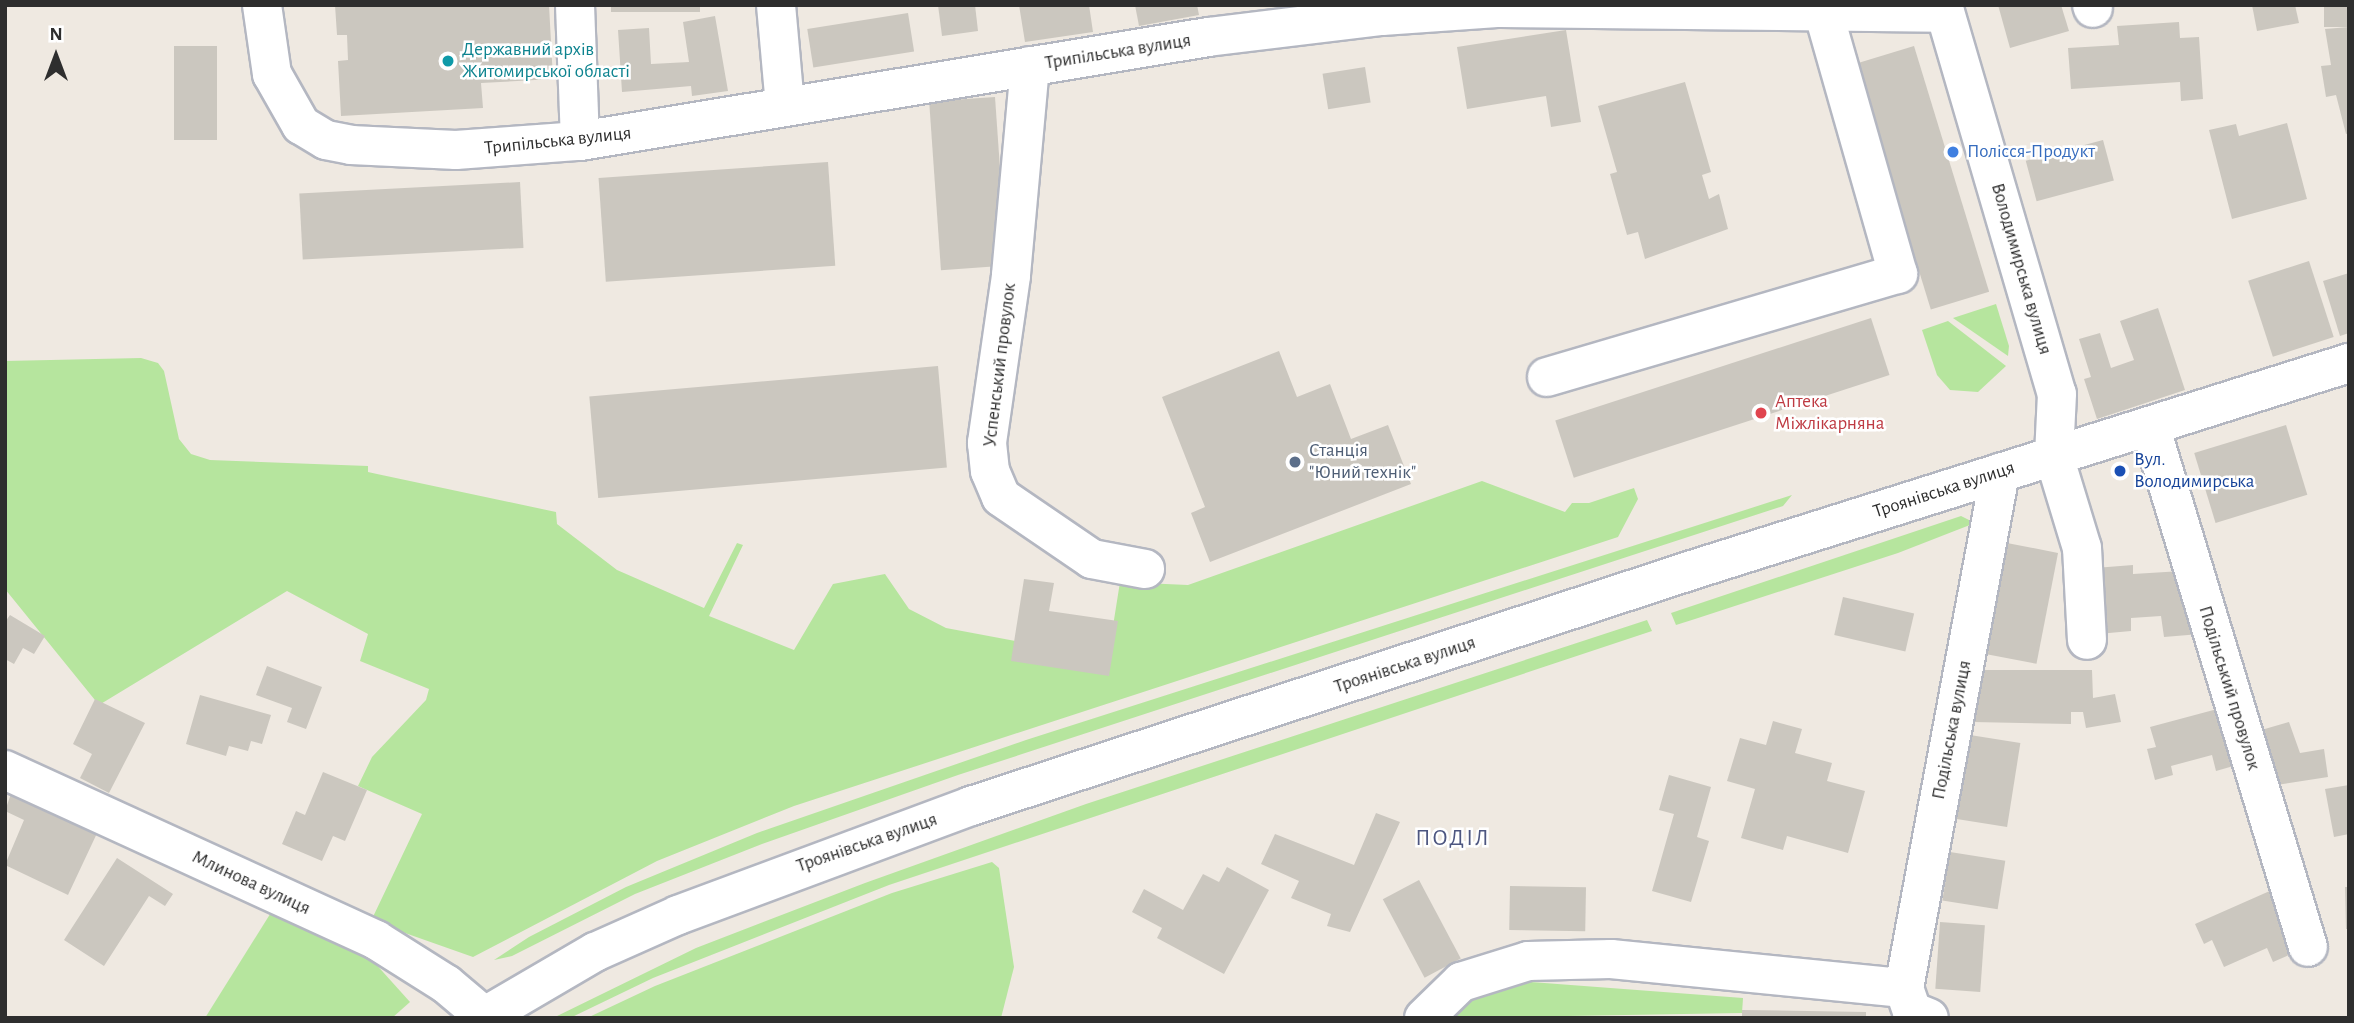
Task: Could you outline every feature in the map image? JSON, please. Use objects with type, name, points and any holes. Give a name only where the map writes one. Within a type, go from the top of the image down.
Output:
[{"type":"street","name":"Трипільська вулиця","points":[[262,5],[272,74],[300,125],[326,140],[380,149],[456,150],[580,141],[1222,36],[1382,16],[1497,8],[1824,14],[1944,9]]},
{"type":"street","points":[[575,5],[580,141]]},
{"type":"street","points":[[776,5],[785,106]]},
{"type":"street","name":"Володимирська вулиця","points":[[1944,9],[2057,394],[2054,456],[2082,548],[2087,640]]},
{"type":"street","points":[[1547,377],[1898,274],[1824,14]]},
{"type":"street","name":"Успенський провулок","points":[[1030,66],[1012,276],[987,443],[990,471],[1001,497],[1092,559],[1145,569]]},
{"type":"street","name":"Троянівська вулиця","points":[[483,1017],[594,952],[763,879],[1033,785],[2000,473],[2151,429],[2349,363]]},
{"type":"street","name":"Подільський провулок","points":[[2151,429],[2308,947]]},
{"type":"street","name":"Подільська вулиця","points":[[1898,1003],[2000,473]]},
{"type":"street","name":"Млинова вулиця","points":[[5,770],[376,940],[446,984],[483,1017]]},
{"type":"street","points":[[1424,1018],[1461,982],[1528,961],[1611,959],[1898,1003],[1929,1018]]},
{"type":"green space","points":[[1996,304],[2009,346],[2008,356],[1953,318]]},
{"type":"green space","points":[[1948,321],[2006,366],[1978,392],[1950,390],[1937,375],[1922,330]]},
{"type":"green space","points":[[141,358],[158,363],[164,371],[179,439],[191,454],[210,460],[368,466],[368,472],[556,512],[557,524],[617,570],[704,608],[737,543],[743,545],[709,616],[794,650],[833,584],[885,574],[909,609],[946,628],[1094,656],[1110,645],[1120,582],[1188,585],[1482,481],[1565,512],[1572,503],[1589,503],[1634,488],[1638,499],[1618,537],[794,806],[657,861],[473,957],[371,921],[422,814],[358,786],[372,757],[426,700],[429,689],[360,661],[368,634],[287,591],[99,705],[5,589],[5,361]]},
{"type":"green space","points":[[1792,495],[1783,506],[958,775],[762,844],[635,894],[512,956],[494,960],[529,937],[626,887],[757,833],[1026,740]]},
{"type":"green space","points":[[1961,516],[1975,523],[1898,553],[1676,625],[1671,613]]},
{"type":"green space","points":[[1647,620],[1652,631],[889,885],[653,978],[570,1018],[553,1018],[696,948],[865,883],[1086,804]]},
{"type":"green space","points":[[992,862],[999,868],[1014,967],[1001,1018],[587,1018],[655,986],[892,893]]},
{"type":"green space","points":[[272,911],[374,962],[410,1002],[392,1018],[205,1018]]},
{"type":"green space","points":[[1531,982],[1743,998],[1742,1013],[1451,1018],[1470,1001]]},
{"type":"building","name":"Державний архів Житомирської області","points":[[335,5],[549,5],[553,79],[481,83],[483,108],[341,116],[338,61],[348,60],[347,35],[337,35]]},
{"type":"building","points":[[611,5],[700,5],[700,12],[611,12]]},
{"type":"building","points":[[938,5],[975,5],[978,31],[942,36]]},
{"type":"building","points":[[1019,5],[1089,5],[1093,32],[1025,42]]},
{"type":"building","points":[[1135,5],[1197,5],[1199,15],[1139,26]]},
{"type":"building","points":[[1998,5],[2061,5],[2069,31],[2010,48]]},
{"type":"building","points":[[2252,5],[2295,5],[2299,23],[2257,31]]},
{"type":"building","points":[[2324,5],[2349,5],[2349,27],[2324,27]]},
{"type":"building","points":[[908,13],[914,52],[813,67],[807,29]]},
{"type":"building","points":[[715,16],[728,91],[692,96],[691,86],[622,92],[618,30],[649,28],[651,64],[689,62],[683,22]]},
{"type":"building","points":[[2179,22],[2180,38],[2199,37],[2203,99],[2181,101],[2180,82],[2071,89],[2068,48],[2119,45],[2117,26]]},
{"type":"building","points":[[2349,27],[2349,133],[2346,134],[2336,95],[2326,97],[2321,66],[2331,65],[2325,29]]},
{"type":"building","points":[[1566,30],[1581,122],[1551,127],[1546,96],[1467,109],[1457,47]]},
{"type":"building","points":[[174,46],[217,46],[217,140],[174,140]]},
{"type":"building","points":[[1914,46],[1989,292],[1931,310],[1856,64]]},
{"type":"building","points":[[1365,67],[1371,103],[1328,109],[1323,74]]},
{"type":"building","points":[[1685,82],[1711,172],[1702,175],[1709,199],[1719,194],[1728,229],[1645,259],[1638,232],[1627,235],[1610,174],[1617,172],[1598,106]]},
{"type":"building","points":[[995,97],[1007,266],[941,270],[929,102]]},
{"type":"building","points":[[2287,123],[2307,199],[2232,219],[2209,130],[2236,124],[2239,136]]},
{"type":"building","points":[[2103,140],[2114,181],[2037,201],[2026,161]]},
{"type":"building","points":[[828,162],[835,266],[606,282],[599,178]]},
{"type":"building","points":[[520,182],[523,248],[303,259],[299,194]]},
{"type":"building","points":[[2309,261],[2334,337],[2273,357],[2248,281]]},
{"type":"building","points":[[2349,273],[2349,333],[2340,336],[2323,281]]},
{"type":"building","points":[[2158,308],[2185,390],[2097,419],[2084,379],[2091,377],[2079,339],[2100,333],[2111,368],[2134,360],[2120,321]]},
{"type":"building","points":[[1871,318],[1890,375],[1574,478],[1555,421]]},
{"type":"building","name":"Станція \"Юний технік\"","points":[[1279,351],[1297,397],[1330,384],[1351,439],[1388,425],[1411,484],[1210,562],[1191,513],[1205,507],[1162,397]]},
{"type":"building","points":[[938,366],[947,468],[598,498],[589,397]]},
{"type":"building","points":[[2286,425],[2307,495],[2216,523],[2194,453]]},
{"type":"building","points":[[2007,543],[2058,553],[2036,664],[1985,654]]},
{"type":"building","points":[[2133,565],[2133,574],[2182,571],[2200,634],[2164,637],[2161,616],[2131,618],[2131,631],[2098,634],[2095,568]]},
{"type":"building","points":[[1024,579],[1054,583],[1049,611],[1118,621],[1109,676],[1011,661]]},
{"type":"building","points":[[1843,597],[1914,613],[1905,651],[1834,635]]},
{"type":"building","points":[[10,615],[45,636],[34,654],[23,648],[14,664],[5,659],[5,622]]},
{"type":"building","points":[[267,666],[322,687],[306,729],[287,722],[292,708],[256,695]]},
{"type":"building","points":[[1983,670],[2092,670],[2093,698],[2115,694],[2121,722],[2086,728],[2083,712],[2071,712],[2071,724],[1973,722]]},
{"type":"building","points":[[200,695],[271,715],[262,744],[251,741],[248,751],[229,746],[226,756],[186,744]]},
{"type":"building","points":[[95,699],[145,723],[109,793],[80,778],[92,754],[73,744]]},
{"type":"building","points":[[2221,708],[2237,765],[2216,771],[2212,755],[2171,766],[2173,775],[2155,780],[2147,749],[2156,747],[2150,727]]},
{"type":"building","points":[[1773,721],[1802,729],[1795,753],[1832,763],[1827,781],[1865,791],[1848,853],[1787,836],[1783,850],[1741,838],[1755,789],[1727,781],[1740,738],[1766,745]]},
{"type":"building","points":[[2289,722],[2300,753],[2324,749],[2328,777],[2270,786],[2251,733]]},
{"type":"building","points":[[1970,735],[2020,743],[2007,827],[1957,819]]},
{"type":"building","points":[[323,772],[367,790],[345,841],[333,836],[322,861],[282,844],[296,811],[305,815]]},
{"type":"building","points":[[1669,775],[1711,787],[1697,837],[1709,841],[1691,902],[1652,891],[1674,814],[1659,810]]},
{"type":"building","points":[[2349,785],[2349,834],[2334,837],[2325,789]]},
{"type":"building","points":[[13,788],[99,829],[68,895],[5,865],[24,820],[5,811]]},
{"type":"building","points":[[1376,813],[1400,822],[1350,932],[1327,926],[1331,914],[1291,898],[1299,881],[1261,864],[1275,834],[1354,865]]},
{"type":"building","points":[[1950,852],[2005,861],[1998,909],[1942,900]]},
{"type":"building","points":[[117,858],[173,894],[165,906],[149,896],[104,966],[64,940]]},
{"type":"building","points":[[1227,867],[1269,890],[1224,974],[1157,938],[1162,928],[1132,912],[1144,889],[1183,910],[1203,874],[1219,882]]},
{"type":"building","points":[[1419,880],[1461,959],[1425,978],[1383,899]]},
{"type":"building","points":[[1510,886],[1586,887],[1585,931],[1509,930]]},
{"type":"building","points":[[2345,887],[2349,887],[2349,929],[2346,929]]},
{"type":"building","points":[[2272,890],[2298,951],[2273,962],[2267,948],[2224,967],[2212,940],[2204,944],[2195,924]]},
{"type":"building","points":[[1940,922],[1985,925],[1980,992],[1935,989]]},
{"type":"building","points":[[1742,1010],[1866,1012],[1866,1018],[1742,1018]]},
{"type":"place","name":"Державний архів Житомирської області","points":[[448,61]]},
{"type":"place","name":"Полісся-Продукт","points":[[1953,152]]},
{"type":"place","name":"Аптека Міжлікарняна","points":[[1761,413]]},
{"type":"place","name":"Станція \"Юний технік\"","points":[[1295,462]]},
{"type":"place","name":"Вул. Володимирська","points":[[2120,471]]},
{"type":"district","name":"ПОДІЛ","points":[[1453,839]]}]
